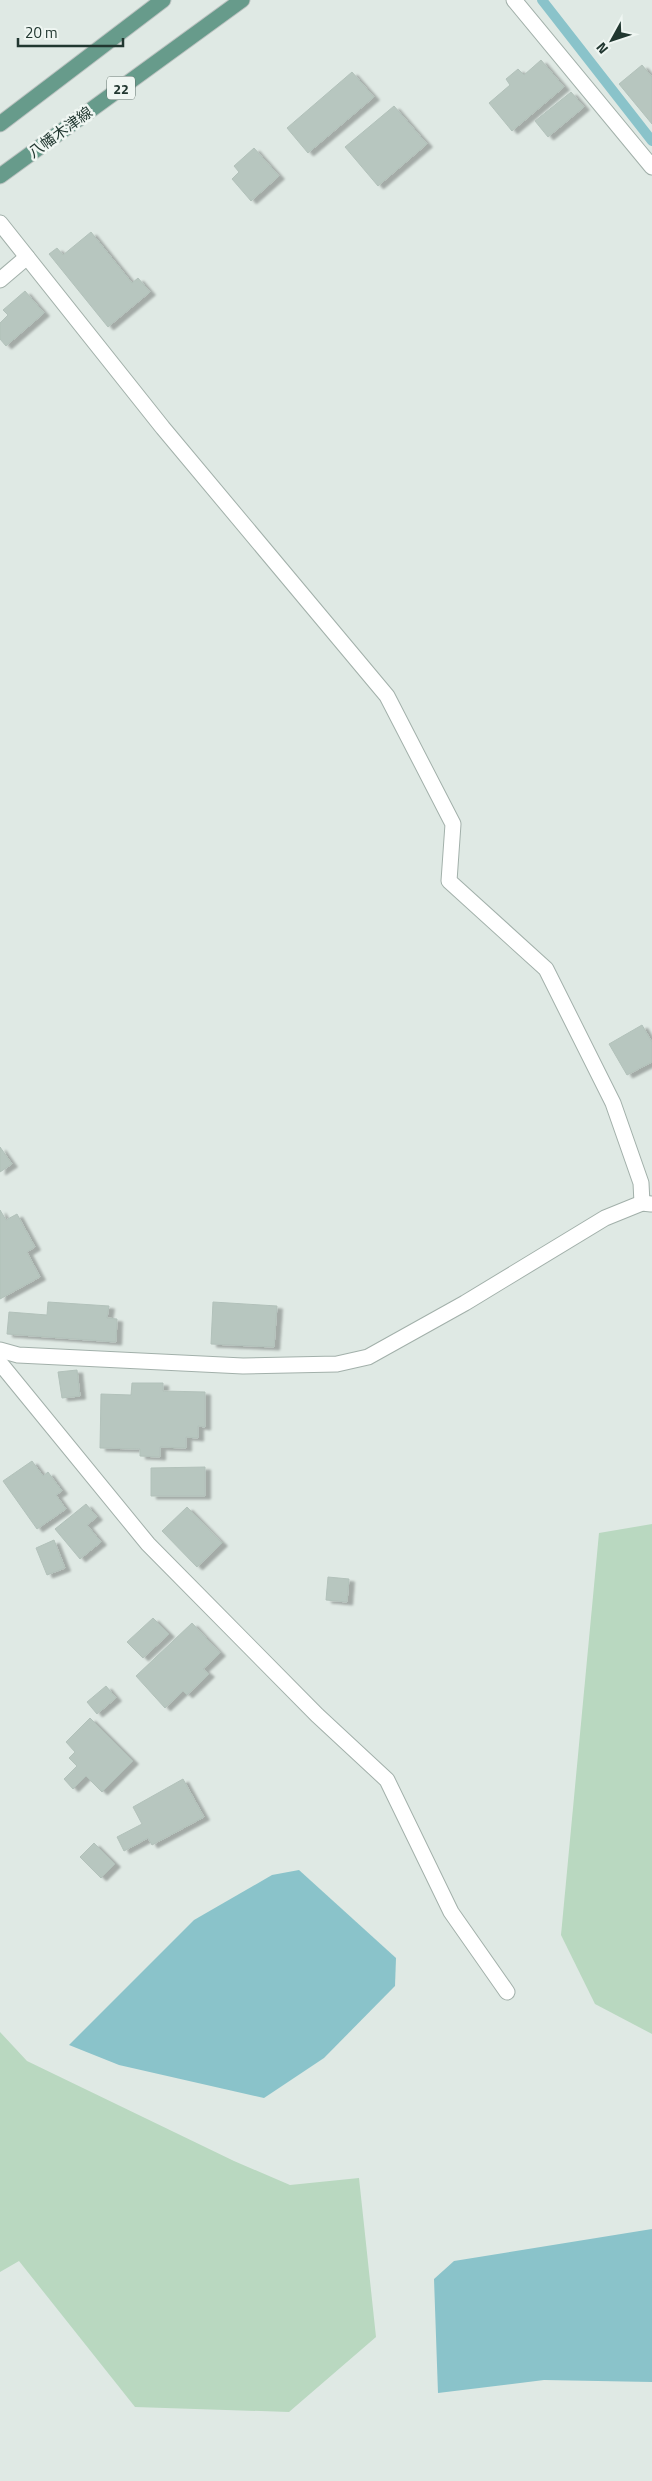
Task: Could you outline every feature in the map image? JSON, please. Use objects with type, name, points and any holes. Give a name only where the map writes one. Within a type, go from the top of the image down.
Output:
[{"type":"main road","points":[[0,124],[163,0]]},
{"type":"main road","name":"八幡木津線","points":[[0,176],[242,0]]},
{"type":"street","points":[[514,0],[652,167]]},
{"type":"street","points":[[0,223],[163,428],[387,696],[453,824],[449,881],[546,969],[613,1103],[647,1204],[605,1218],[466,1303],[368,1357],[337,1364],[242,1366],[18,1355],[0,1350]]},
{"type":"street","points":[[0,280],[27,257]]},
{"type":"street","points":[[0,1363],[148,1544],[317,1715],[387,1780],[451,1912],[507,1992]]},
{"type":"green space","points":[[652,1524],[652,2034],[595,2004],[561,1935],[599,1533]]},
{"type":"green space","points":[[0,2032],[27,2061],[234,2161],[290,2185],[359,2178],[376,2337],[289,2412],[135,2407],[19,2261],[0,2272]]},
{"type":"water","points":[[299,1870],[396,1958],[395,1986],[324,2058],[264,2098],[119,2065],[69,2045],[194,1920],[272,1875]]},
{"type":"water","points":[[652,2229],[652,2382],[544,2380],[438,2393],[434,2279],[454,2261]]},
{"type":"building","points":[[541,60],[564,87],[512,131],[489,103],[510,85],[506,79],[518,69],[524,75]]},
{"type":"building","points":[[642,65],[652,77],[652,124],[619,84]]},
{"type":"building","points":[[352,72],[374,97],[308,153],[287,128]]},
{"type":"building","points":[[571,92],[584,107],[548,137],[535,121]]},
{"type":"building","points":[[394,106],[427,144],[378,186],[345,147]]},
{"type":"building","points":[[254,148],[279,176],[251,201],[232,179],[239,172],[234,166]]},
{"type":"building","points":[[91,232],[132,283],[138,278],[150,292],[108,327],[49,254],[57,248],[63,255]]},
{"type":"building","points":[[25,291],[44,313],[6,346],[0,339],[0,323],[8,315],[3,310]]},
{"type":"building","points":[[642,1025],[652,1042],[652,1062],[627,1075],[609,1044]]},
{"type":"building","points":[[0,1147],[12,1164],[0,1172]]},
{"type":"building","points":[[0,1210],[6,1220],[17,1214],[35,1247],[27,1252],[40,1277],[0,1299]]},
{"type":"building","points":[[48,1302],[109,1306],[107,1318],[117,1319],[116,1342],[7,1334],[9,1312],[47,1315]]},
{"type":"building","points":[[213,1302],[277,1306],[274,1347],[211,1344]]},
{"type":"building","points":[[77,1370],[80,1396],[62,1398],[58,1372]]},
{"type":"building","points":[[132,1383],[163,1383],[163,1391],[205,1392],[205,1427],[198,1426],[198,1438],[186,1437],[186,1448],[160,1447],[160,1457],[140,1456],[140,1449],[100,1448],[101,1394],[131,1395]]},
{"type":"building","points":[[32,1461],[43,1476],[48,1472],[62,1491],[56,1495],[66,1509],[37,1529],[3,1481]]},
{"type":"building","points":[[205,1467],[205,1496],[151,1496],[151,1468]]},
{"type":"building","points":[[86,1504],[97,1517],[87,1525],[101,1542],[80,1559],[55,1529]]},
{"type":"building","points":[[187,1507],[222,1543],[197,1567],[162,1531]]},
{"type":"building","points":[[54,1540],[65,1568],[47,1575],[36,1548]]},
{"type":"building","points":[[328,1577],[349,1579],[347,1602],[326,1600]]},
{"type":"building","points":[[153,1618],[169,1634],[143,1658],[127,1642]]},
{"type":"building","points":[[192,1623],[220,1653],[203,1669],[209,1674],[187,1695],[183,1691],[165,1708],[136,1676]]},
{"type":"building","points":[[106,1686],[116,1698],[97,1714],[87,1702]]},
{"type":"building","points":[[90,1718],[133,1761],[102,1792],[86,1776],[73,1789],[64,1779],[77,1766],[69,1758],[75,1752],[66,1742]]},
{"type":"building","points":[[183,1779],[204,1817],[152,1845],[148,1838],[124,1851],[117,1837],[142,1824],[133,1807]]},
{"type":"building","points":[[94,1843],[115,1864],[101,1878],[80,1857]]},
{"type":"waterway","points":[[542,0],[652,141]]}]
